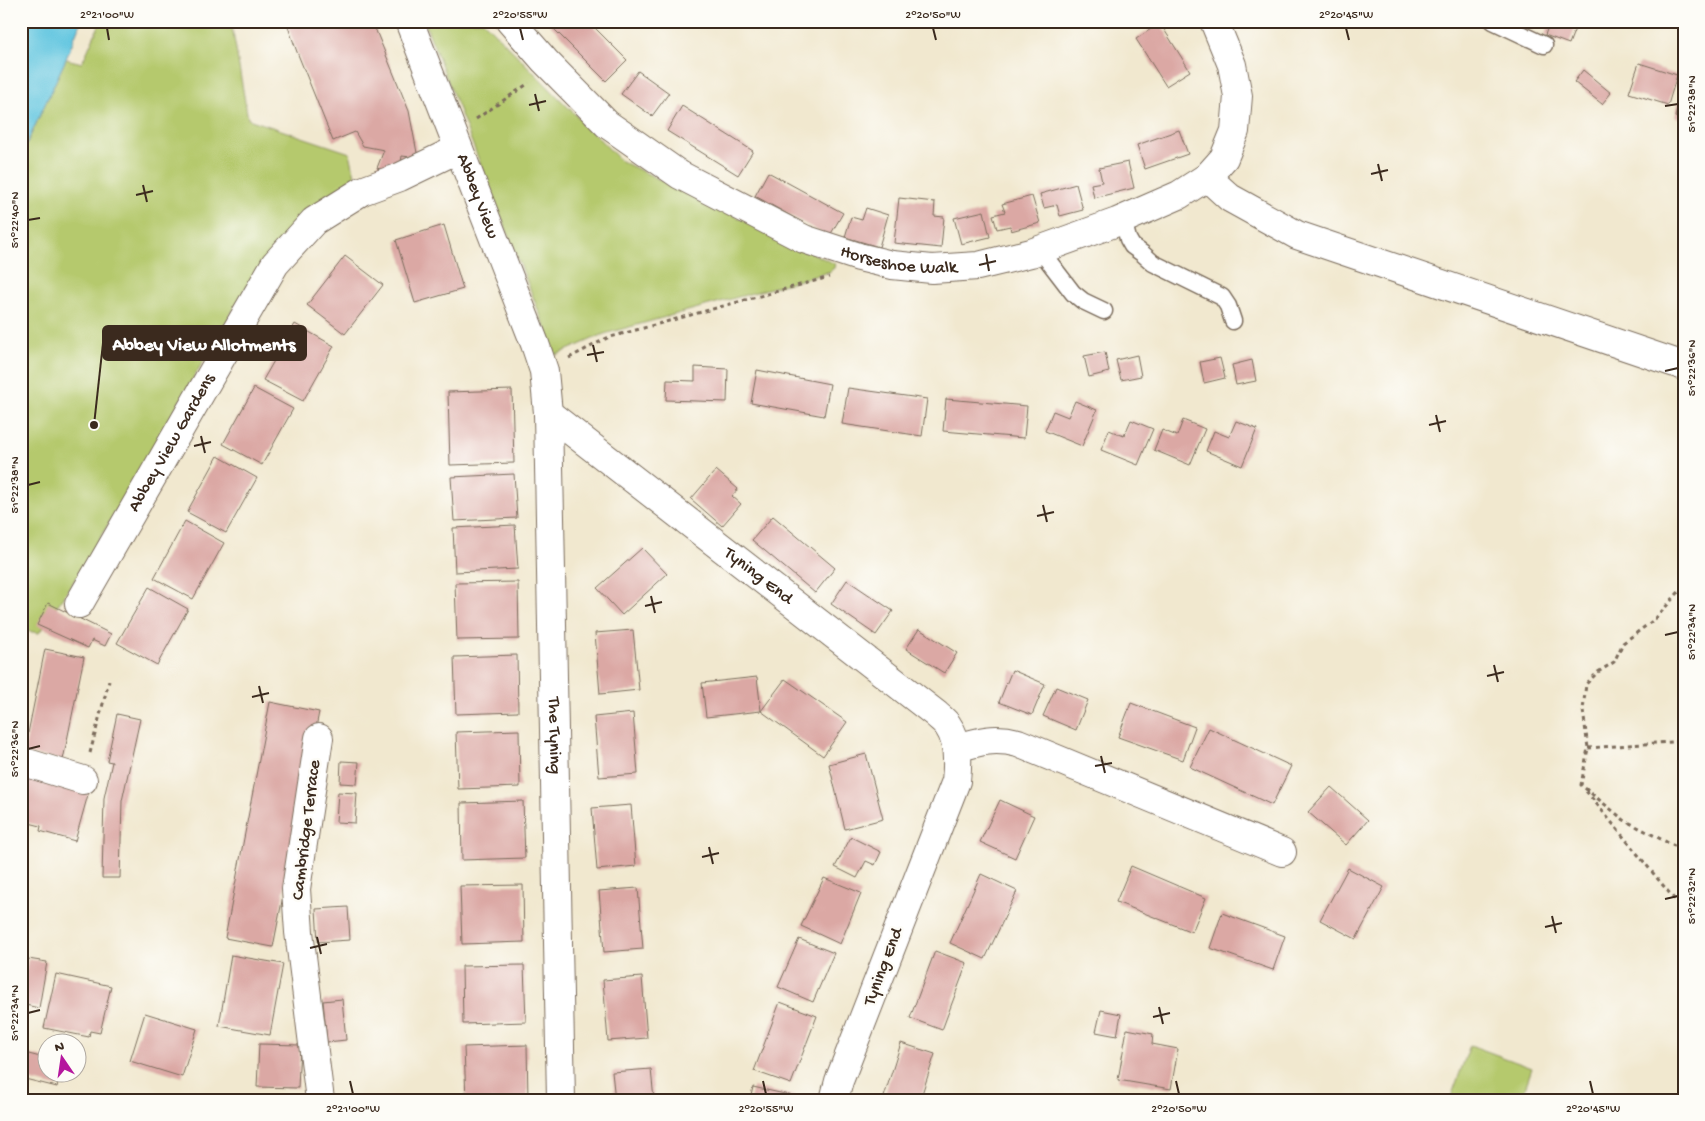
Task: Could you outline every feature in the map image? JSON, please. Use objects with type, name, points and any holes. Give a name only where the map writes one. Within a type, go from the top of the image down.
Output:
[{"type":"street","name":"Abbey View","points":[[409,21],[544,371]]},
{"type":"street","name":"Horseshoe Walk","points":[[510,21],[607,124],[680,175],[804,239],[859,258],[892,265],[932,269],[978,266],[1040,250],[1179,196],[1207,177],[1224,158],[1234,131],[1238,96],[1232,65],[1214,21]]},
{"type":"street","name":"Abbey View Gardens","points":[[79,604],[275,264],[314,221],[362,191],[400,176],[455,141]]},
{"type":"street","points":[[1207,177],[1230,198],[1297,235],[1684,366]]},
{"type":"street","name":"The Tyning","points":[[544,371],[548,413],[561,1100]]},
{"type":"street","name":"Tyning End","points":[[548,413],[949,726],[957,748],[956,781],[843,1072],[834,1100]]},
{"type":"street","name":"Cambridge Terrace","points":[[319,738],[296,889],[299,932],[320,1100]]},
{"type":"street","points":[[957,748],[982,741],[1003,739],[1018,743],[1282,852]]},
{"type":"street","points":[[21,761],[83,780]]},
{"type":"lane","points":[[1493,21],[1544,45]]},
{"type":"lane","points":[[1123,219],[1128,239],[1132,246],[1153,263],[1222,297],[1228,306],[1233,322]]},
{"type":"lane","points":[[1040,250],[1073,293],[1083,301],[1104,311]]},
{"type":"path","points":[[455,141],[469,123],[552,67]]},
{"type":"path","points":[[544,371],[607,338],[850,271],[859,258]]},
{"type":"path","points":[[1684,586],[1655,618],[1623,643],[1614,662],[1598,672],[1586,684],[1583,710],[1588,748],[1581,785],[1684,911]]},
{"type":"path","points":[[83,780],[109,681]]},
{"type":"path","points":[[1588,748],[1684,740]]},
{"type":"path","points":[[1581,785],[1624,820],[1684,851]]},
{"type":"green space","points":[[101,21],[231,21],[248,119],[350,153],[356,181],[250,281],[82,569],[39,633],[21,630],[21,156],[66,59],[82,63]]},
{"type":"green space","points":[[424,21],[483,21],[621,161],[835,264],[834,268],[829,272],[604,334],[556,355]]},
{"type":"green space","points":[[1470,1045],[1532,1068],[1521,1100],[1450,1100]]},
{"type":"water","points":[[21,21],[81,21],[66,59],[21,156]]},
{"type":"building","points":[[286,21],[372,21],[409,111],[418,158],[402,156],[399,175],[377,168],[384,150],[363,146],[355,132],[333,141]]},
{"type":"building","points":[[546,21],[588,21],[627,60],[606,81]]},
{"type":"building","points":[[1550,21],[1578,21],[1569,44],[1545,35]]},
{"type":"building","points":[[1160,23],[1190,71],[1166,86],[1136,39]]},
{"type":"building","points":[[1639,63],[1677,75],[1668,105],[1629,93]]},
{"type":"building","points":[[1583,70],[1611,93],[1602,104],[1574,82]]},
{"type":"building","points":[[638,71],[669,93],[652,116],[621,94]]},
{"type":"building","points":[[1681,93],[1684,93],[1684,120],[1675,117]]},
{"type":"building","points":[[682,106],[753,151],[738,175],[667,131]]},
{"type":"building","points":[[1179,130],[1188,154],[1145,169],[1137,145]]},
{"type":"building","points":[[1128,162],[1134,188],[1094,198],[1091,184],[1102,182],[1099,168]]},
{"type":"building","points":[[768,172],[843,213],[829,237],[755,196]]},
{"type":"building","points":[[1076,184],[1083,210],[1060,216],[1057,205],[1044,208],[1040,194]]},
{"type":"building","points":[[1032,196],[1040,223],[1011,231],[1010,226],[997,229],[993,215],[1005,212],[1002,204]]},
{"type":"building","points":[[899,198],[935,202],[934,216],[944,217],[941,248],[894,243]]},
{"type":"building","points":[[866,208],[888,215],[879,247],[845,237],[851,217],[862,220]]},
{"type":"building","points":[[984,211],[990,237],[961,244],[954,218]]},
{"type":"building","points":[[444,225],[463,289],[415,303],[396,240]]},
{"type":"building","points":[[345,256],[383,285],[345,334],[307,305]]},
{"type":"building","points":[[295,324],[334,346],[303,401],[263,380]]},
{"type":"building","points":[[1105,352],[1109,372],[1089,377],[1084,356]]},
{"type":"building","points":[[1137,355],[1141,376],[1121,380],[1116,360]]},
{"type":"building","points":[[1220,358],[1225,378],[1204,383],[1200,362]]},
{"type":"building","points":[[1252,360],[1256,381],[1236,385],[1232,365]]},
{"type":"building","points":[[695,367],[728,369],[727,402],[666,400],[667,380],[695,381]]},
{"type":"building","points":[[757,370],[830,384],[824,416],[751,403]]},
{"type":"building","points":[[254,388],[293,409],[262,465],[223,444]]},
{"type":"building","points":[[848,388],[927,399],[922,436],[842,424]]},
{"type":"building","points":[[512,390],[514,463],[450,465],[448,392]]},
{"type":"building","points":[[946,399],[1027,406],[1024,438],[943,431]]},
{"type":"building","points":[[1075,401],[1097,410],[1082,446],[1045,431],[1053,411],[1068,417]]},
{"type":"building","points":[[1131,420],[1153,429],[1138,465],[1101,450],[1109,430],[1124,436]]},
{"type":"building","points":[[1183,420],[1205,429],[1190,465],[1154,450],[1162,430],[1177,436]]},
{"type":"building","points":[[1236,421],[1257,429],[1242,466],[1206,451],[1214,431],[1229,437]]},
{"type":"building","points":[[218,456],[257,478],[226,533],[187,512]]},
{"type":"building","points":[[716,470],[738,489],[732,496],[741,504],[722,526],[691,499]]},
{"type":"building","points":[[514,474],[517,518],[454,521],[451,477]]},
{"type":"building","points":[[773,516],[835,568],[815,593],[752,540]]},
{"type":"building","points":[[185,521],[224,543],[193,599],[154,578]]},
{"type":"building","points":[[515,525],[518,569],[455,572],[453,528]]},
{"type":"building","points":[[642,548],[667,574],[622,615],[597,588]]},
{"type":"building","points":[[847,580],[893,611],[876,635],[831,604]]},
{"type":"building","points":[[518,582],[519,639],[457,640],[455,583]]},
{"type":"building","points":[[149,587],[188,609],[157,665],[117,643]]},
{"type":"building","points":[[48,603],[111,634],[105,646],[92,640],[88,648],[37,625]]},
{"type":"building","points":[[919,629],[957,653],[944,673],[906,649]]},
{"type":"building","points":[[633,630],[639,690],[600,694],[595,633]]},
{"type":"building","points":[[45,649],[84,657],[63,760],[24,753]]},
{"type":"building","points":[[517,655],[518,712],[456,714],[454,657]]},
{"type":"building","points":[[1012,670],[1045,684],[1032,715],[999,702]]},
{"type":"building","points":[[757,677],[761,711],[706,717],[702,683]]},
{"type":"building","points":[[785,679],[847,722],[823,756],[761,711]]},
{"type":"building","points":[[1056,687],[1088,700],[1076,730],[1043,716]]},
{"type":"building","points":[[270,702],[319,712],[273,947],[225,938]]},
{"type":"building","points":[[1131,703],[1195,727],[1183,760],[1118,737]]},
{"type":"building","points":[[633,713],[638,774],[599,777],[594,717]]},
{"type":"building","points":[[117,714],[140,719],[122,801],[120,878],[102,878],[104,798],[112,762],[107,761]]},
{"type":"building","points":[[1209,728],[1291,766],[1272,805],[1190,767]]},
{"type":"building","points":[[519,730],[520,787],[458,789],[456,732]]},
{"type":"building","points":[[866,754],[883,819],[845,829],[829,764]]},
{"type":"building","points":[[341,761],[359,762],[357,784],[340,783]]},
{"type":"building","points":[[21,772],[89,791],[75,841],[40,831],[41,826],[21,821]]},
{"type":"building","points":[[1331,787],[1368,820],[1346,845],[1308,812]]},
{"type":"building","points":[[338,792],[357,793],[355,823],[336,822]]},
{"type":"building","points":[[1000,800],[1034,816],[1015,858],[980,842]]},
{"type":"building","points":[[523,801],[525,858],[462,860],[461,803]]},
{"type":"building","points":[[631,805],[636,866],[597,870],[592,808]]},
{"type":"building","points":[[851,837],[881,852],[875,865],[866,861],[857,878],[835,867]]},
{"type":"building","points":[[1131,866],[1206,898],[1192,932],[1116,902]]},
{"type":"building","points":[[1348,868],[1384,887],[1356,939],[1320,920]]},
{"type":"building","points":[[981,874],[1017,891],[985,959],[950,943]]},
{"type":"building","points":[[824,878],[861,893],[840,944],[801,926]]},
{"type":"building","points":[[523,885],[524,942],[462,944],[460,886]]},
{"type":"building","points":[[638,888],[643,949],[604,952],[599,891]]},
{"type":"building","points":[[348,907],[350,940],[318,942],[316,909]]},
{"type":"building","points":[[1222,913],[1285,936],[1273,970],[1210,948]]},
{"type":"building","points":[[799,939],[834,953],[813,1002],[778,987]]},
{"type":"building","points":[[935,951],[967,963],[942,1030],[910,1018]]},
{"type":"building","points":[[231,955],[283,964],[270,1035],[219,1026]]},
{"type":"building","points":[[28,959],[47,962],[39,1008],[21,1004],[21,974],[25,974]]},
{"type":"building","points":[[524,965],[526,1022],[463,1024],[462,966]]},
{"type":"building","points":[[56,974],[111,986],[100,1033],[90,1031],[89,1037],[88,1034],[74,1034],[44,1028]]},
{"type":"building","points":[[642,977],[647,1038],[608,1041],[603,980]]},
{"type":"building","points":[[342,999],[346,1040],[327,1042],[323,1001]]},
{"type":"building","points":[[780,1002],[817,1016],[791,1084],[754,1071]]},
{"type":"building","points":[[1101,1010],[1121,1014],[1117,1036],[1096,1032]]},
{"type":"building","points":[[145,1013],[197,1029],[182,1077],[130,1061]]},
{"type":"building","points":[[1127,1029],[1153,1034],[1152,1044],[1178,1049],[1171,1089],[1118,1080]]},
{"type":"building","points":[[901,1043],[935,1054],[920,1100],[883,1100]]},
{"type":"building","points":[[259,1044],[300,1045],[298,1088],[257,1087]]},
{"type":"building","points":[[527,1045],[528,1100],[466,1100],[464,1047]]},
{"type":"building","points":[[21,1052],[38,1056],[38,1082],[21,1078]]},
{"type":"building","points":[[651,1069],[654,1100],[615,1100],[612,1072]]},
{"type":"building","points":[[45,1084],[58,1084],[57,1087]]},
{"type":"building","points":[[753,1087],[798,1097],[797,1100],[750,1100]]},
{"type":"place","name":"Abbey View Allotments","points":[[94,425]]}]
